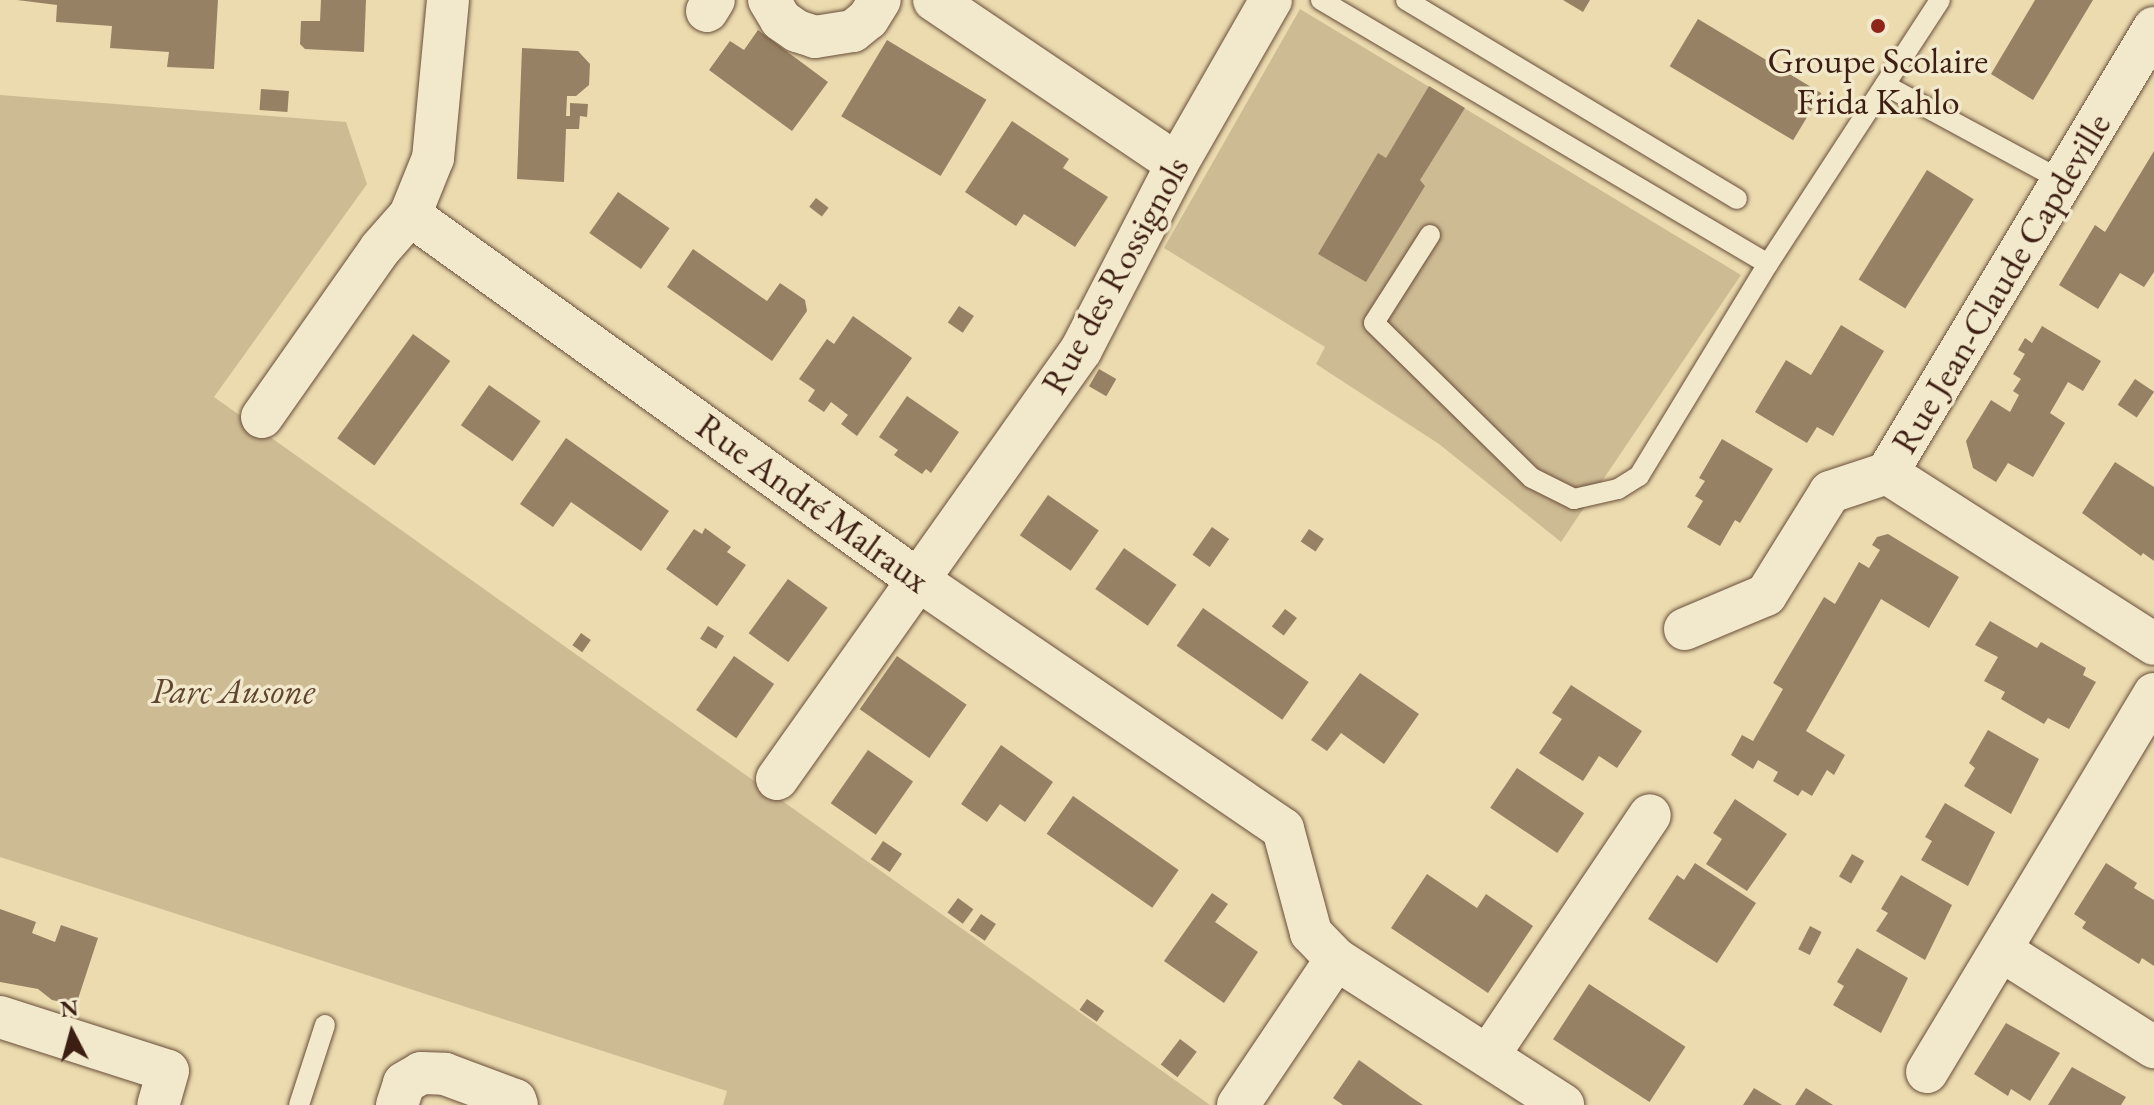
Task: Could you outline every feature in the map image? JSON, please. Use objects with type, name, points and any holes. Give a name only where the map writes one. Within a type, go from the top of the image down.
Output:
[{"type":"street","points":[[262,417],[380,249],[410,215],[433,158],[448,0]]},
{"type":"street","points":[[769,0],[781,20],[797,31],[815,37],[853,31],[868,19],[880,0]]},
{"type":"street","points":[[934,0],[1177,164]]},
{"type":"street","name":"Rue des Rossignols","points":[[777,779],[1081,350],[1177,164],[1271,0]]},
{"type":"street","name":"Rue Jean-Claude Capdeville","points":[[1685,629],[1766,595],[1830,492],[1887,473],[2154,28]]},
{"type":"street","name":"Rue André Malraux","points":[[410,215],[918,580],[1283,829],[1311,933],[1336,959],[1563,1105]]},
{"type":"street","points":[[1887,473],[2154,644]]},
{"type":"street","points":[[1927,1072],[2154,694]]},
{"type":"street","points":[[1488,1056],[1650,815]]},
{"type":"street","points":[[2002,951],[2154,1047]]},
{"type":"street","points":[[1238,1105],[1336,959]]},
{"type":"street","points":[[0,1017],[168,1071],[158,1105]]},
{"type":"street","points":[[397,1105],[404,1083],[421,1073],[445,1074],[515,1100],[517,1105]]},
{"type":"lane","points":[[1321,0],[1768,264]]},
{"type":"lane","points":[[1406,0],[1737,199]]},
{"type":"lane","points":[[1430,235],[1374,323],[1532,478],[1574,499],[1618,489],[1639,476],[1768,264],[1940,0]]},
{"type":"lane","points":[[1885,85],[2061,180]]},
{"type":"lane","points":[[299,1105],[325,1025]]},
{"type":"green space","points":[[1300,9],[1741,275],[1561,542],[1439,444],[1316,364],[1325,347],[1164,248]]},
{"type":"green space","name":"Parc Ausone","points":[[0,95],[346,122],[367,184],[214,397],[1210,1105],[723,1105],[727,1091],[0,857]]},
{"type":"building","points":[[17,0],[218,0],[214,69],[167,67],[169,52],[110,48],[112,26],[56,22],[57,5]]},
{"type":"building","points":[[321,0],[366,0],[364,52],[305,49],[300,44],[301,21],[320,21]]},
{"type":"building","points":[[1563,0],[1590,0],[1583,12]]},
{"type":"building","points":[[2035,0],[2093,0],[2033,100],[1991,74]]},
{"type":"building","points":[[1698,19],[1821,93],[1793,140],[1670,66]]},
{"type":"building","points":[[758,30],[828,82],[792,131],[709,70],[730,41],[744,50]]},
{"type":"building","points":[[887,40],[986,100],[941,176],[841,116]]},
{"type":"building","points":[[522,48],[578,51],[590,64],[589,85],[576,96],[567,96],[566,116],[570,116],[570,103],[588,104],[587,117],[580,116],[579,129],[566,129],[564,182],[517,179]]},
{"type":"building","points":[[1429,86],[1465,108],[1420,180],[1425,186],[1366,282],[1318,254],[1378,153],[1386,158]]},
{"type":"building","points":[[261,89],[289,91],[287,112],[260,110]]},
{"type":"building","points":[[1012,121],[1069,159],[1063,168],[1108,197],[1075,247],[1024,214],[1016,226],[965,192]]},
{"type":"building","points":[[2154,151],[2154,272],[2144,287],[2120,273],[2098,309],[2059,285],[2095,225],[2105,232]]},
{"type":"building","points":[[1927,170],[1974,199],[1905,309],[1859,279]]},
{"type":"building","points":[[618,192],[670,228],[641,269],[589,233]]},
{"type":"building","points":[[816,198],[829,208],[822,217],[809,207]]},
{"type":"building","points":[[693,249],[767,301],[780,283],[805,300],[807,311],[772,361],[667,287]]},
{"type":"building","points":[[959,306],[974,316],[963,333],[948,323]]},
{"type":"building","points":[[853,316],[912,358],[857,436],[841,424],[848,415],[831,402],[824,412],[808,401],[815,390],[799,379],[827,339],[834,344]]},
{"type":"building","points":[[1841,325],[1884,351],[1833,436],[1817,427],[1807,443],[1755,412],[1786,360],[1811,375]]},
{"type":"building","points":[[2042,326],[2101,361],[2083,391],[2068,382],[2050,413],[2065,423],[2033,477],[2008,463],[1996,482],[1973,468],[1966,441],[1991,400],[2010,412],[2019,395],[2013,391],[2021,379],[2013,374],[2025,354],[2018,350],[2025,338],[2032,343]]},
{"type":"building","points":[[413,334],[450,361],[374,465],[337,438]]},
{"type":"building","points":[[1099,369],[1116,379],[1106,396],[1089,386]]},
{"type":"building","points":[[2135,379],[2154,392],[2137,418],[2118,405]]},
{"type":"building","points":[[489,385],[541,421],[513,461],[461,425]]},
{"type":"building","points":[[907,396],[959,432],[931,473],[926,469],[922,474],[894,455],[898,450],[879,437]]},
{"type":"building","points":[[566,438],[669,511],[641,551],[571,502],[553,527],[520,504]]},
{"type":"building","points":[[1722,439],[1773,469],[1740,523],[1735,520],[1720,546],[1687,527],[1703,501],[1695,496],[1705,481],[1699,478]]},
{"type":"building","points":[[2115,462],[2154,487],[2154,561],[2143,553],[2141,556],[2082,513]]},
{"type":"building","points":[[1048,495],[1099,531],[1071,571],[1020,535]]},
{"type":"building","points":[[1212,527],[1229,539],[1210,567],[1192,555]]},
{"type":"building","points":[[705,528],[731,547],[727,552],[746,565],[717,606],[666,569],[694,529],[702,534]]},
{"type":"building","points":[[1309,529],[1324,539],[1316,552],[1301,541]]},
{"type":"building","points":[[1888,534],[1959,577],[1929,628],[1881,599],[1806,731],[1845,755],[1834,775],[1827,770],[1812,796],[1802,790],[1798,796],[1773,781],[1778,772],[1758,760],[1753,769],[1731,755],[1742,735],[1753,741],[1783,689],[1773,683],[1824,597],[1835,604],[1859,562],[1869,568],[1880,550],[1872,545],[1877,537]]},
{"type":"building","points":[[1124,548],[1176,585],[1148,626],[1095,589]]},
{"type":"building","points":[[788,579],[828,608],[788,662],[749,633]]},
{"type":"building","points":[[1203,608],[1309,682],[1282,720],[1177,646]]},
{"type":"building","points":[[1285,609],[1297,618],[1284,636],[1272,627]]},
{"type":"building","points":[[1990,621],[2037,648],[2041,642],[2086,668],[2083,675],[2096,682],[2069,729],[2048,718],[2044,724],[2001,699],[2005,692],[1984,681],[1998,657],[1975,645]]},
{"type":"building","points":[[708,626],[724,636],[716,649],[700,639]]},
{"type":"building","points":[[581,633],[591,640],[582,652],[572,645]]},
{"type":"building","points":[[734,656],[774,684],[736,738],[696,710]]},
{"type":"building","points":[[897,656],[967,705],[929,758],[860,709]]},
{"type":"building","points":[[1360,673],[1419,714],[1384,764],[1341,733],[1327,751],[1311,740]]},
{"type":"building","points":[[1571,685],[1642,731],[1617,768],[1599,756],[1583,781],[1539,753],[1562,719],[1552,713]]},
{"type":"building","points":[[1988,730],[2039,759],[2011,814],[1964,786],[1975,768],[1969,763]]},
{"type":"building","points":[[1001,745],[1053,782],[1025,822],[1000,804],[987,822],[961,804]]},
{"type":"building","points":[[868,750],[913,782],[876,835],[831,803]]},
{"type":"building","points":[[1517,768],[1584,813],[1557,853],[1490,808]]},
{"type":"building","points":[[1073,796],[1179,870],[1152,908],[1047,834]]},
{"type":"building","points":[[1735,799],[1787,834],[1747,891],[1706,864],[1722,839],[1713,833]]},
{"type":"building","points":[[1945,803],[1995,832],[1968,886],[1921,860],[1932,841],[1925,837]]},
{"type":"building","points":[[883,841],[902,854],[890,872],[871,859]]},
{"type":"building","points":[[1852,854],[1864,861],[1851,884],[1839,877]]},
{"type":"building","points":[[1695,863],[1756,903],[1717,963],[1648,919],[1677,875],[1684,880]]},
{"type":"building","points":[[2106,863],[2137,883],[2134,888],[2154,900],[2154,966],[2142,958],[2139,964],[2082,928],[2086,922],[2074,914]]},
{"type":"building","points":[[1427,874],[1477,908],[1486,894],[1533,926],[1488,993],[1391,928]]},
{"type":"building","points":[[1901,875],[1952,905],[1925,960],[1876,931],[1888,913],[1881,909]]},
{"type":"building","points":[[1212,893],[1228,904],[1215,922],[1258,952],[1224,1003],[1164,961]]},
{"type":"building","points":[[958,898],[973,909],[963,924],[947,913]]},
{"type":"building","points":[[0,909],[36,922],[32,933],[55,942],[61,925],[98,938],[76,1005],[52,1000],[38,989],[0,982]]},
{"type":"building","points":[[981,914],[996,924],[985,941],[970,931]]},
{"type":"building","points":[[1810,926],[1822,932],[1810,955],[1798,949]]},
{"type":"building","points":[[1857,948],[1908,978],[1881,1033],[1833,1005],[1844,986],[1837,982]]},
{"type":"building","points":[[1589,984],[1685,1047],[1650,1102],[1553,1039]]},
{"type":"building","points":[[1087,999],[1104,1011],[1097,1022],[1080,1010]]},
{"type":"building","points":[[2006,1023],[2060,1053],[2030,1101],[2011,1089],[2008,1096],[1974,1074]]},
{"type":"building","points":[[1180,1039],[1197,1052],[1178,1077],[1161,1065]]},
{"type":"building","points":[[1359,1060],[1423,1105],[1343,1105],[1333,1098]]},
{"type":"building","points":[[2072,1067],[2126,1097],[2121,1105],[2048,1105]]},
{"type":"building","points":[[1754,1088],[1782,1105],[1743,1105]]},
{"type":"building","points":[[1806,1088],[1833,1105],[1795,1105]]},
{"type":"place","name":"Groupe Scolaire Frida Kahlo","points":[[1878,26]]}]
